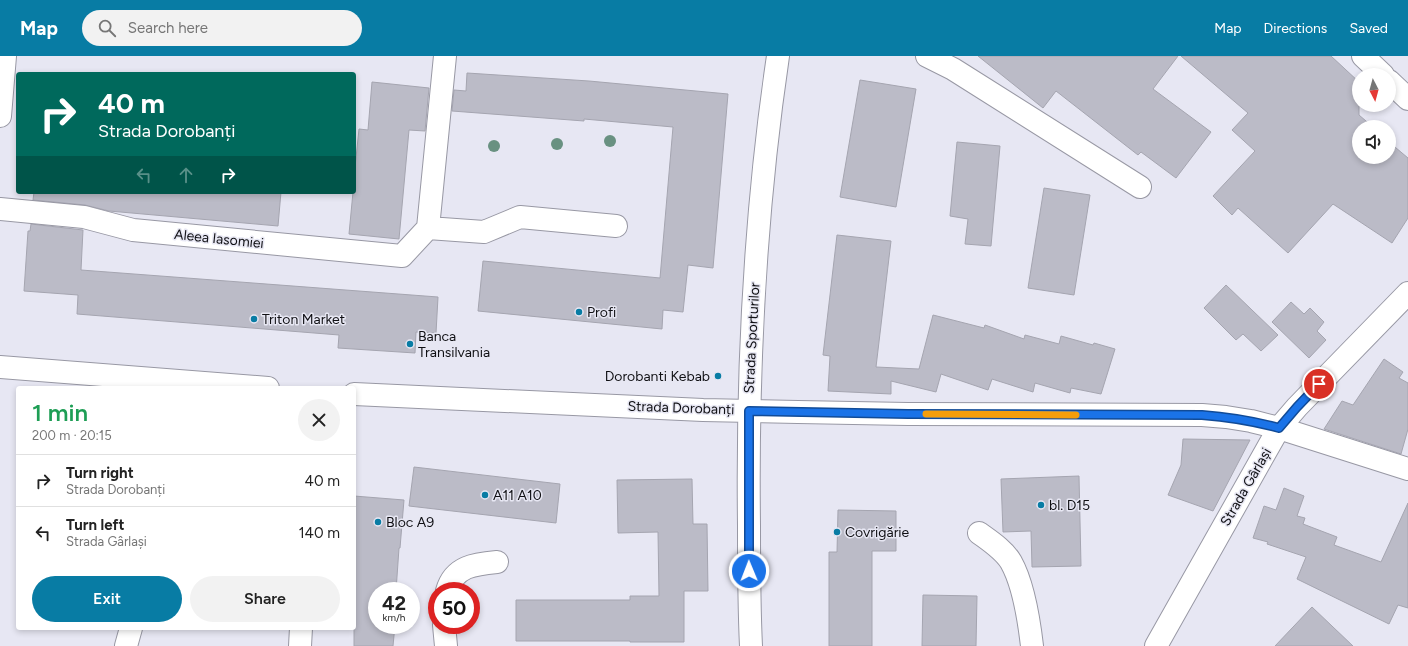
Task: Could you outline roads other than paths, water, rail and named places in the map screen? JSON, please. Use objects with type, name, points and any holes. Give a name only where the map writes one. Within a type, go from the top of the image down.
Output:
[{"type":"main road","points":[[0,116],[5,56]]},
{"type":"main road","points":[[445,56],[428,228],[484,232],[520,217],[616,226]]},
{"type":"main road","name":"Strada Sporturilor","points":[[751,646],[748,484],[750,361],[758,229],[768,123],[778,56]]},
{"type":"main road","points":[[927,56],[953,69],[1140,187]]},
{"type":"main road","points":[[1363,56],[1376,68]]},
{"type":"main road","points":[[1396,88],[1408,99]]},
{"type":"main road","name":"Aleea Iasomiei","points":[[0,209],[84,217],[133,230],[402,256],[428,228]]},
{"type":"main road","name":"Strada Gârlași","points":[[1156,646],[1279,428],[1297,407],[1408,293]]},
{"type":"main road","points":[[0,367],[242,386]]},
{"type":"main road","name":"Strada Dorobanți","points":[[356,394],[749,411],[916,414],[1202,415],[1251,421],[1279,428],[1408,469]]},
{"type":"main road","points":[[979,533],[996,546],[1010,562],[1020,585],[1029,624],[1032,646]]},
{"type":"main road","points":[[451,582],[459,572],[473,564],[497,562]]},
{"type":"main road","points":[[126,646],[130,630]]},
{"type":"main road","points":[[300,646],[301,630]]},
{"type":"main road","points":[[445,634],[446,646]]},
{"type":"place","name":"Profi","points":[[579,312]]},
{"type":"place","name":"Triton Market","points":[[254,319]]},
{"type":"place","name":"Banca Transilvania","points":[[410,344]]},
{"type":"place","name":"Dorobanti Kebab","points":[[718,376]]},
{"type":"place","name":"A11 A10","points":[[485,495]]},
{"type":"place","name":"bl. D15","points":[[1041,505]]},
{"type":"place","name":"Bloc A9","points":[[378,522]]},
{"type":"place","name":"Covrigărie","points":[[837,532]]}]
